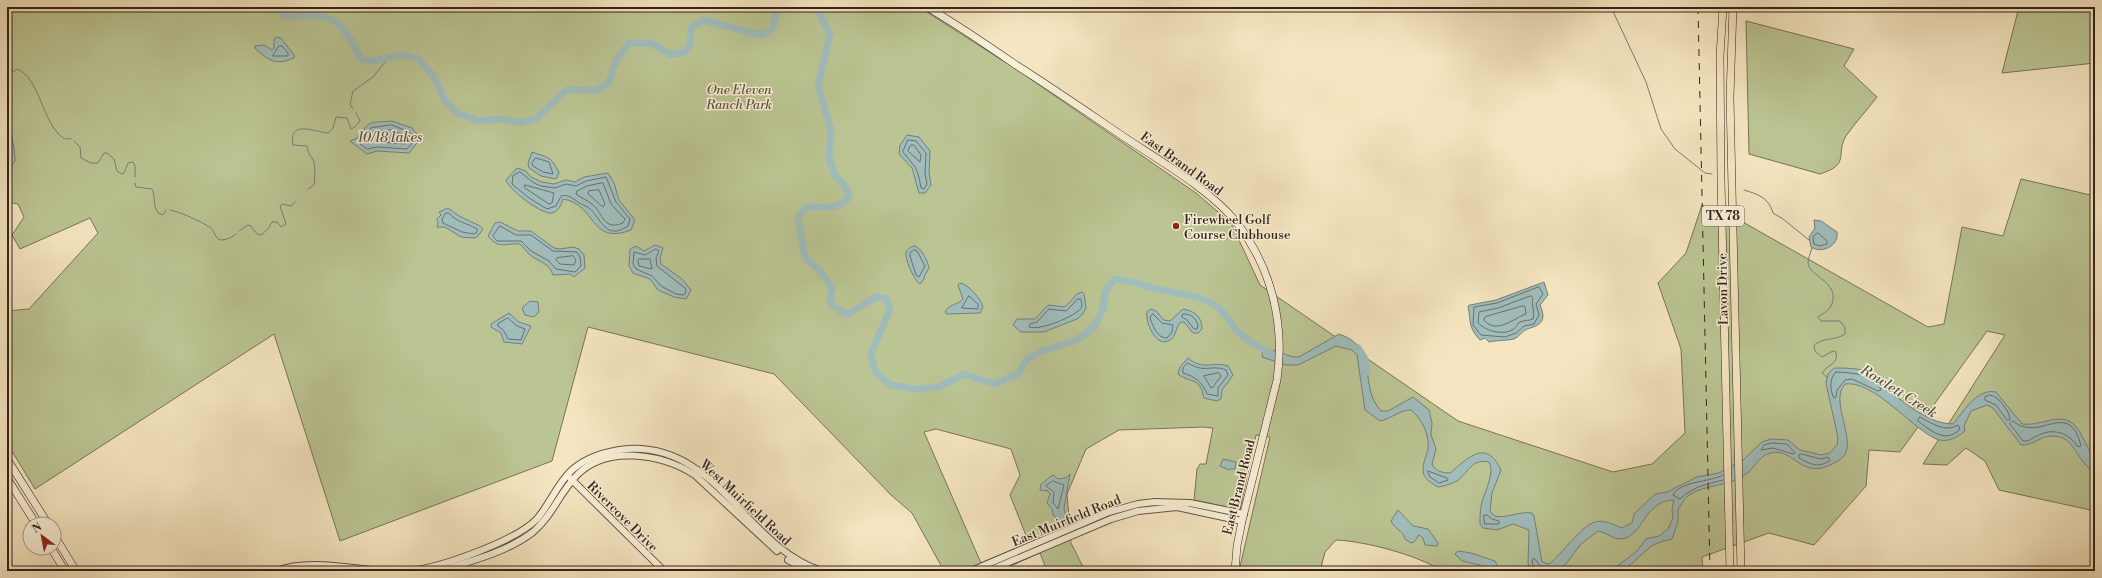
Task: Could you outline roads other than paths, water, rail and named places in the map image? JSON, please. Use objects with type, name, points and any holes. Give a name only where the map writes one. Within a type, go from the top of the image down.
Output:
[{"type":"main road","name":"East Brand Road","points":[[928,7],[1045,82],[1212,198],[1236,222],[1262,264],[1271,287],[1278,314],[1280,358],[1277,380],[1243,517],[1237,546],[1235,571]]},
{"type":"main road","name":"Lavon Drive","points":[[1722,7],[1720,56],[1721,173],[1730,571]]},
{"type":"main road","name":"Lavon Drive","points":[[1733,7],[1730,97],[1741,571]]},
{"type":"main road","points":[[7,459],[43,516]]},
{"type":"main road","points":[[7,478],[31,516]]},
{"type":"main road","points":[[62,547],[76,571]]},
{"type":"main road","points":[[56,556],[65,571]]},
{"type":"street","name":"West Muirfield Road","points":[[409,571],[450,560],[515,536],[545,510],[567,475],[587,459],[621,450],[653,450],[675,456],[691,465],[709,479],[792,558],[822,571]]},
{"type":"street","name":"West Muirfield Road","points":[[440,571],[511,545],[532,533],[551,513],[572,480],[588,467],[608,459],[633,456],[657,458],[679,465],[695,475],[789,561],[809,571]]},
{"type":"street","name":"Rivercove Drive","points":[[567,475],[664,571]]},
{"type":"street","name":"East Muirfield Road","points":[[971,571],[1110,512],[1138,504],[1155,502],[1190,503],[1243,517]]},
{"type":"street","name":"East Muirfield Road","points":[[988,571],[1111,519],[1138,511],[1178,507],[1243,517]]},
{"type":"street","points":[[276,571],[291,567],[316,566],[380,571]]},
{"type":"water","points":[[277,37],[281,38],[294,55],[294,58],[277,62],[268,59],[255,48],[255,46],[264,45],[272,50],[274,48],[274,39]]},
{"type":"water","name":"10/18 lakes","points":[[392,121],[412,128],[417,134],[417,143],[409,153],[377,151],[367,154],[350,141],[358,137],[371,123]]},
{"type":"water","points":[[7,123],[12,136],[15,161],[11,166],[7,166]]},
{"type":"water","points":[[907,135],[919,137],[930,151],[929,172],[931,185],[925,193],[919,193],[912,168],[899,154],[900,145]]},
{"type":"water","points":[[532,152],[549,158],[554,163],[559,173],[556,179],[541,176],[529,168],[528,163]]},
{"type":"water","points":[[517,168],[526,171],[531,177],[542,182],[554,184],[566,180],[575,182],[584,177],[608,173],[614,183],[619,200],[635,220],[631,230],[617,233],[607,233],[600,229],[582,208],[574,202],[563,199],[559,208],[552,213],[547,213],[541,210],[526,201],[508,184],[506,180]]},
{"type":"water","points":[[448,208],[459,216],[480,226],[483,229],[478,236],[475,238],[461,237],[445,227],[437,227],[437,219],[441,215],[439,212]]},
{"type":"water","points":[[1814,220],[1821,221],[1837,232],[1837,237],[1833,245],[1820,250],[1811,247],[1809,237],[1815,228]]},
{"type":"water","points":[[500,222],[518,231],[531,231],[554,248],[560,249],[573,247],[579,249],[584,255],[585,268],[574,277],[570,274],[553,275],[549,267],[532,257],[520,244],[502,245],[495,243],[488,236],[495,223]]},
{"type":"water","points":[[655,245],[663,248],[660,258],[661,264],[682,279],[691,290],[686,299],[674,297],[658,290],[650,279],[633,273],[629,266],[630,249],[636,246],[644,251]]},
{"type":"water","points":[[914,246],[917,247],[924,255],[929,268],[920,284],[912,274],[906,255],[906,252]]},
{"type":"water","points":[[1544,282],[1548,295],[1540,305],[1543,319],[1539,324],[1525,330],[1516,338],[1511,340],[1489,342],[1485,338],[1480,340],[1473,331],[1468,306],[1496,300]]},
{"type":"water","points":[[960,283],[967,286],[980,300],[983,307],[980,313],[947,314],[945,312],[949,307],[963,299],[958,285]]},
{"type":"water","points":[[1082,292],[1084,294],[1086,308],[1083,314],[1077,319],[1044,332],[1021,332],[1013,325],[1017,319],[1035,319],[1048,305],[1065,307],[1077,294]]},
{"type":"water","points":[[530,301],[538,302],[539,312],[534,317],[525,315],[522,308]]},
{"type":"water","points":[[1151,309],[1156,311],[1164,320],[1170,321],[1183,309],[1191,311],[1199,317],[1202,324],[1202,329],[1198,333],[1193,333],[1184,322],[1181,322],[1170,340],[1165,342],[1160,341],[1152,333],[1148,322],[1147,312]]},
{"type":"water","points":[[509,313],[519,322],[531,326],[522,344],[504,342],[501,333],[491,327],[491,324]]},
{"type":"water","points":[[1339,334],[1352,340],[1360,348],[1367,368],[1370,390],[1374,401],[1381,411],[1388,411],[1413,397],[1429,410],[1432,423],[1431,435],[1436,449],[1432,464],[1437,470],[1450,473],[1470,457],[1477,454],[1483,453],[1489,455],[1495,460],[1501,470],[1492,493],[1490,511],[1494,516],[1499,517],[1522,513],[1532,513],[1534,516],[1542,562],[1549,564],[1578,534],[1595,522],[1602,521],[1622,528],[1632,523],[1634,514],[1655,494],[1667,492],[1697,477],[1719,473],[1743,460],[1762,442],[1771,439],[1788,440],[1800,450],[1821,455],[1830,453],[1837,445],[1838,438],[1826,383],[1828,374],[1834,368],[1855,369],[1867,372],[1874,376],[1888,390],[1912,408],[1928,418],[1945,423],[1953,424],[1966,407],[1983,393],[1996,392],[2022,424],[2034,424],[2057,419],[2070,422],[2075,426],[2091,453],[2095,456],[2095,472],[2084,463],[2067,440],[2061,437],[2049,436],[2029,444],[2021,445],[1993,408],[1987,405],[1971,411],[1964,426],[1965,431],[1962,434],[1947,440],[1938,440],[1924,432],[1879,396],[1856,385],[1845,384],[1841,390],[1840,399],[1847,443],[1846,451],[1843,457],[1838,461],[1820,468],[1812,468],[1805,466],[1786,455],[1779,453],[1767,454],[1763,456],[1746,474],[1739,478],[1695,491],[1689,495],[1678,510],[1678,522],[1672,539],[1653,545],[1623,569],[1611,571],[1637,551],[1646,539],[1659,536],[1668,529],[1673,518],[1672,509],[1674,500],[1663,502],[1655,507],[1634,533],[1627,537],[1619,539],[1598,531],[1581,544],[1565,565],[1556,571],[1530,571],[1528,563],[1529,530],[1513,524],[1497,530],[1483,528],[1480,524],[1481,505],[1491,471],[1489,462],[1483,461],[1474,464],[1461,478],[1448,485],[1438,487],[1430,482],[1425,477],[1423,472],[1423,465],[1428,449],[1428,438],[1422,423],[1411,410],[1404,411],[1380,421],[1365,410],[1357,355],[1352,350],[1336,346],[1298,365],[1286,365],[1262,357],[1263,347],[1293,357],[1299,357]]},
{"type":"water","points":[[1188,358],[1193,362],[1203,365],[1217,364],[1228,366],[1233,375],[1222,390],[1221,399],[1217,401],[1204,398],[1202,389],[1197,383],[1178,374],[1180,367]]},
{"type":"water","points":[[1223,459],[1236,462],[1235,469],[1229,470],[1220,466]]},
{"type":"water","points":[[1070,474],[1064,508],[1067,523],[1063,524],[1053,515],[1052,509],[1047,503],[1050,494],[1048,491],[1040,490],[1041,484],[1053,475],[1058,479],[1066,478]]},
{"type":"water","points":[[1398,510],[1413,526],[1428,529],[1438,543],[1437,546],[1425,545],[1423,538],[1419,535],[1414,542],[1411,543],[1405,539],[1391,521]]},
{"type":"water","points":[[1458,551],[1471,553],[1495,561],[1500,571],[1487,571],[1480,565],[1462,561],[1455,554]]},
{"type":"waterway","name":"Rowlett Creek","points":[[276,7],[285,16],[314,16],[332,20],[340,25],[346,33],[361,59],[370,61],[404,55],[419,59],[434,77],[444,99],[457,113],[479,121],[499,119],[520,122],[536,119],[566,90],[597,90],[609,82],[617,59],[629,43],[652,43],[670,54],[684,53],[690,45],[691,28],[703,20],[761,35],[772,29],[779,7]]},
{"type":"waterway","name":"Rowlett Creek","points":[[816,7],[830,34],[818,86],[831,130],[829,159],[835,176],[845,186],[849,197],[845,201],[835,206],[806,207],[798,217],[805,258],[819,270],[832,288],[830,303],[846,315],[876,297],[886,298],[890,309],[871,354],[875,371],[890,385],[915,389],[939,387],[964,374],[994,384],[1018,374],[1027,359],[1042,351],[1077,340],[1094,327],[1103,309],[1105,292],[1115,279],[1192,296],[1207,301],[1220,309],[1242,336],[1270,352]]},
{"type":"waterway","points":[[1611,7],[1646,82],[1661,129],[1675,149],[1705,173],[1712,174]]},
{"type":"waterway","points":[[353,109],[350,104],[353,91],[373,77],[385,62],[393,57]]},
{"type":"waterway","points":[[7,76],[17,69],[25,74],[31,81],[55,130],[63,138],[71,139]]},
{"type":"waterway","points":[[308,189],[314,185],[314,162],[307,146],[293,145],[293,137],[295,132],[304,129],[328,133],[333,128],[336,117],[347,118],[351,129],[360,121],[356,113]]},
{"type":"waterway","points":[[74,141],[80,147],[81,158],[91,163],[98,163],[104,153],[107,153],[114,159],[117,171],[122,174],[124,173],[128,163],[133,162],[135,166],[135,177]]},
{"type":"waterway","points":[[135,183],[136,187],[152,189],[155,206],[158,213],[163,215],[166,210]]},
{"type":"waterway","points":[[1744,190],[1754,193],[1766,200],[1773,213],[1783,219],[1809,240]]},
{"type":"waterway","points":[[239,231],[248,225],[251,226],[257,234],[261,235],[268,229],[272,222],[277,222],[281,227],[286,224],[280,206],[283,204],[291,206],[295,202]]},
{"type":"waterway","points":[[170,210],[197,220],[211,228],[216,237],[221,240],[227,239],[236,234]]},
{"type":"waterway","points":[[1812,248],[1808,261],[1810,268],[1829,286],[1833,299],[1830,308],[1818,317],[1821,321],[1840,321],[1845,328],[1845,334],[1814,345],[1815,351],[1822,357],[1833,351],[1836,352],[1836,359],[1822,373],[1827,377]]},
{"type":"waterway","name":"Rowlett Creek","points":[[1358,348],[1365,359],[1367,372]]},
{"type":"railway","points":[[1698,7],[1710,571]]},
{"type":"place","name":"Firewheel Golf Course Clubhouse","points":[[1176,226]]},
{"type":"park label","name":"One Eleven Ranch Park","points":[[739,96]]}]
